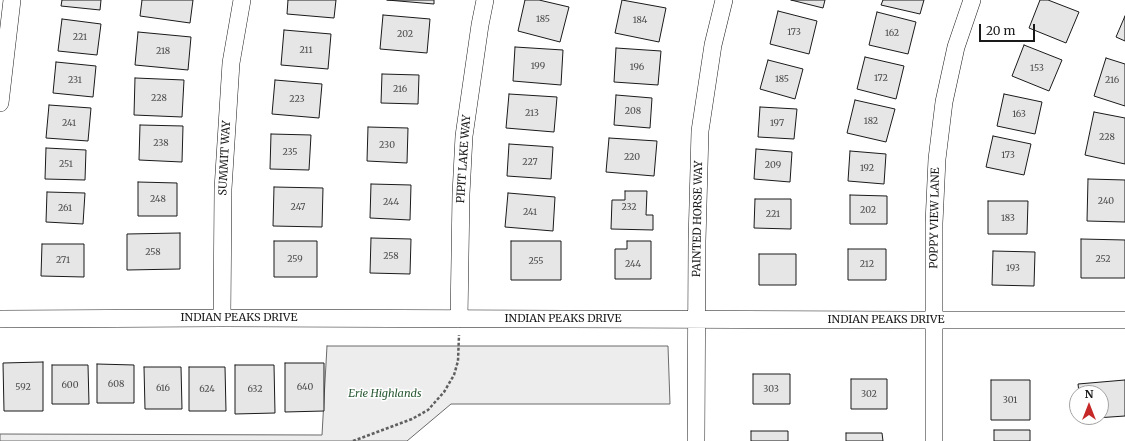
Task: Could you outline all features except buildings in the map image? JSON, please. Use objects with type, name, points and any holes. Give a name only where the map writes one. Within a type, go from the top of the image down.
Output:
[{"type":"street","points":[[0,103],[12,0]]},
{"type":"street","name":"SUMMIT WAY","points":[[222,318],[223,189],[231,63],[242,0]]},
{"type":"street","name":"PIPIT LAKE WAY","points":[[459,327],[461,194],[464,136],[480,25],[486,0]]},
{"type":"street","name":"PAINTED HORSE WAY","points":[[696,441],[697,241],[700,131],[713,45],[724,0]]},
{"type":"street","name":"POPPY VIEW LANE","points":[[934,441],[934,223],[937,159],[944,102],[956,47],[972,0]]},
{"type":"street","name":"INDIAN PEAKS DRIVE","points":[[0,318],[222,318],[459,327],[696,319],[1125,320]]},
{"type":"path","points":[[353,441],[412,419],[428,410],[444,392],[454,375],[458,361],[459,327]]},
{"type":"shaded area","name":"Erie Highlands","points":[[327,346],[668,346],[670,404],[451,404],[407,441],[0,441],[0,434],[322,435]]}]
